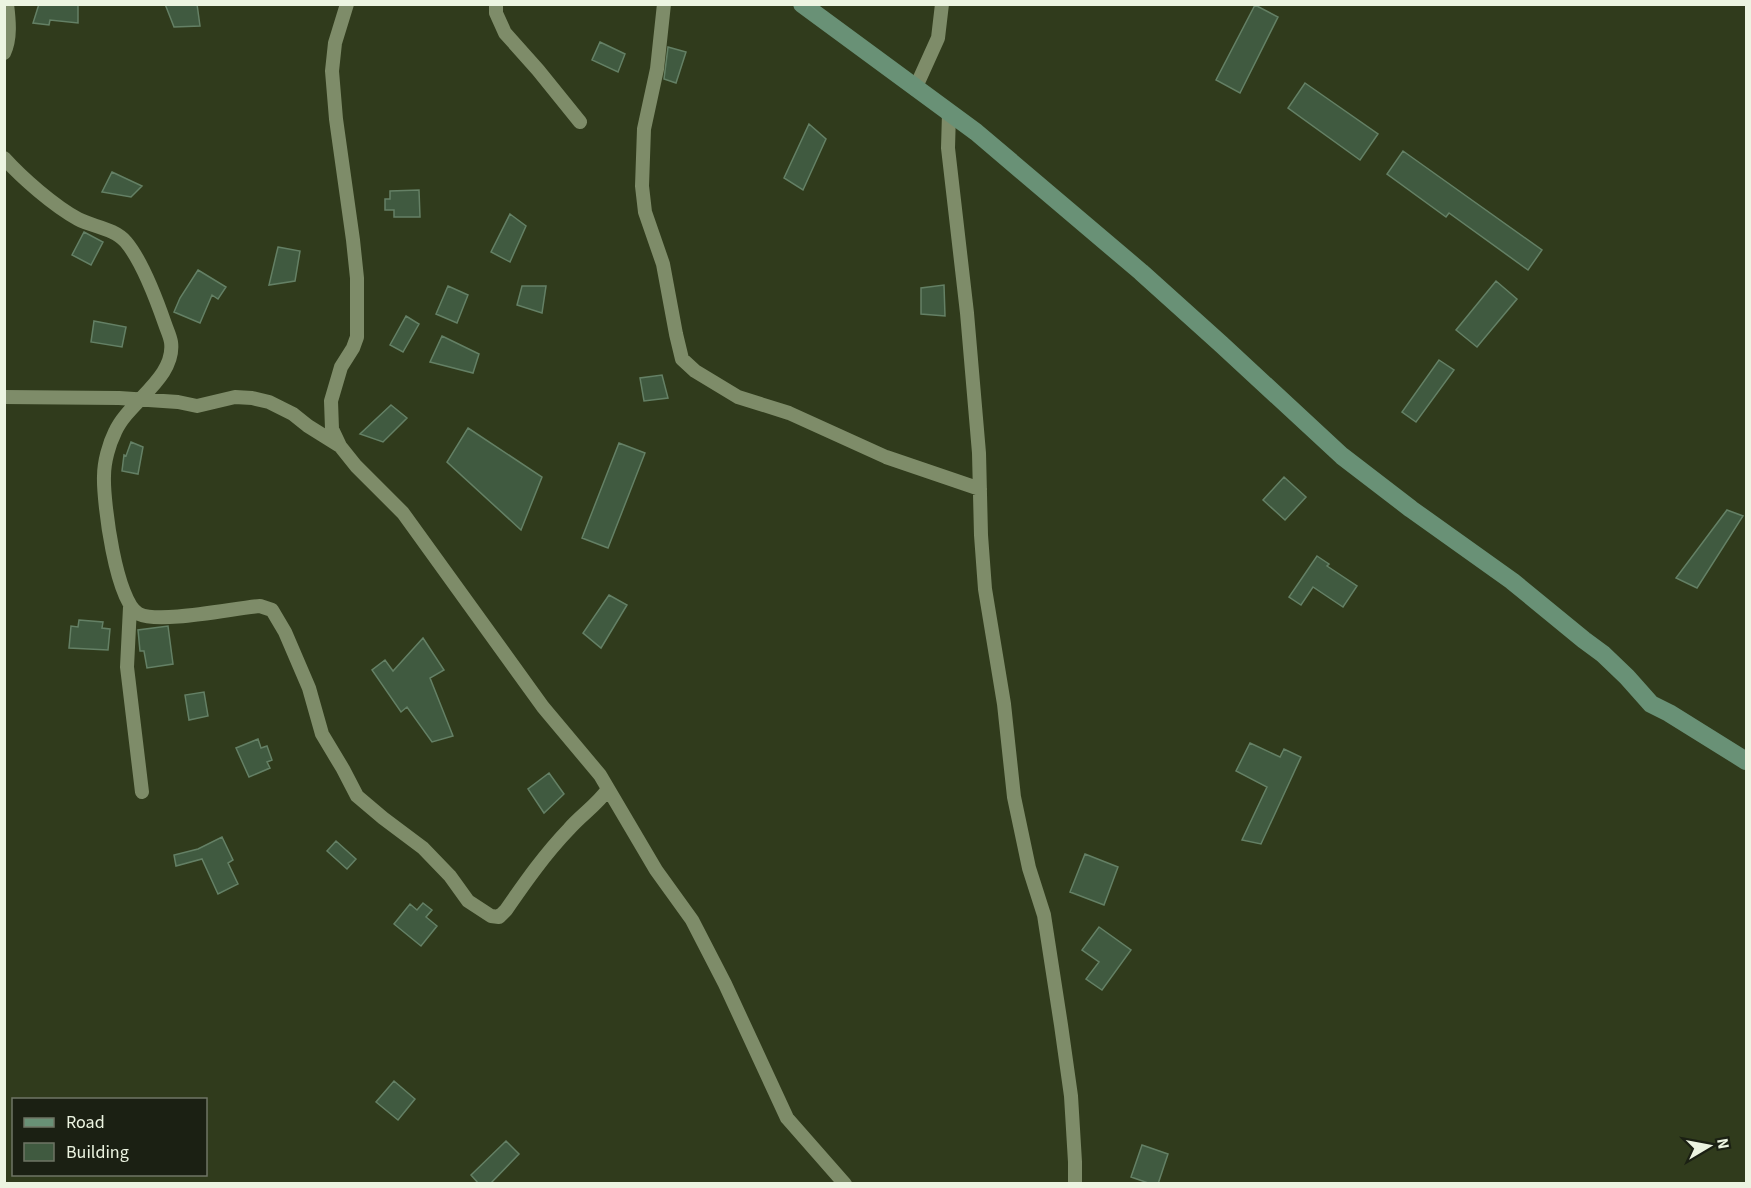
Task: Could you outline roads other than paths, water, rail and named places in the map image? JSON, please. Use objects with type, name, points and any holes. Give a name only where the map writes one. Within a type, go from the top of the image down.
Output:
[{"type":"street","points":[[4,53],[7,48],[9,21],[7,4]]},
{"type":"street","points":[[347,4],[335,43],[332,71],[336,119],[353,240],[357,337],[341,367],[331,401],[332,429],[340,446],[356,466],[403,513],[543,707],[600,776],[656,870],[692,920],[788,1118],[845,1184]]},
{"type":"street","points":[[496,4],[496,13],[505,33],[580,122]]},
{"type":"street","points":[[664,4],[657,69],[644,129],[642,186],[645,212],[663,264],[682,359],[695,371],[738,397],[789,413],[886,457],[980,489]]},
{"type":"street","points":[[802,4],[984,139],[1141,272],[1342,456],[1411,509],[1512,580],[1603,654],[1651,704],[1746,761]]},
{"type":"street","points":[[915,89],[938,38],[942,4]]},
{"type":"street","points":[[949,112],[948,148],[967,314],[979,453],[985,589],[1004,704],[1014,796],[1029,868],[1044,915],[1061,1025],[1071,1096],[1075,1184]]},
{"type":"street","points":[[4,158],[44,194],[79,219],[101,226],[126,241],[139,263],[171,341],[171,356],[160,377],[116,429],[109,445],[104,473],[105,507],[110,540],[130,607],[127,667],[142,792]]},
{"type":"street","points":[[4,396],[140,399],[197,406],[235,397],[269,402],[293,414],[340,446]]},
{"type":"street","points":[[130,607],[137,613],[147,616],[180,616],[260,606],[272,610],[285,632],[309,688],[322,734],[344,769],[357,796],[423,848],[450,876],[468,901],[491,916],[499,916],[506,909],[545,854],[575,821],[600,801],[608,789]]}]
